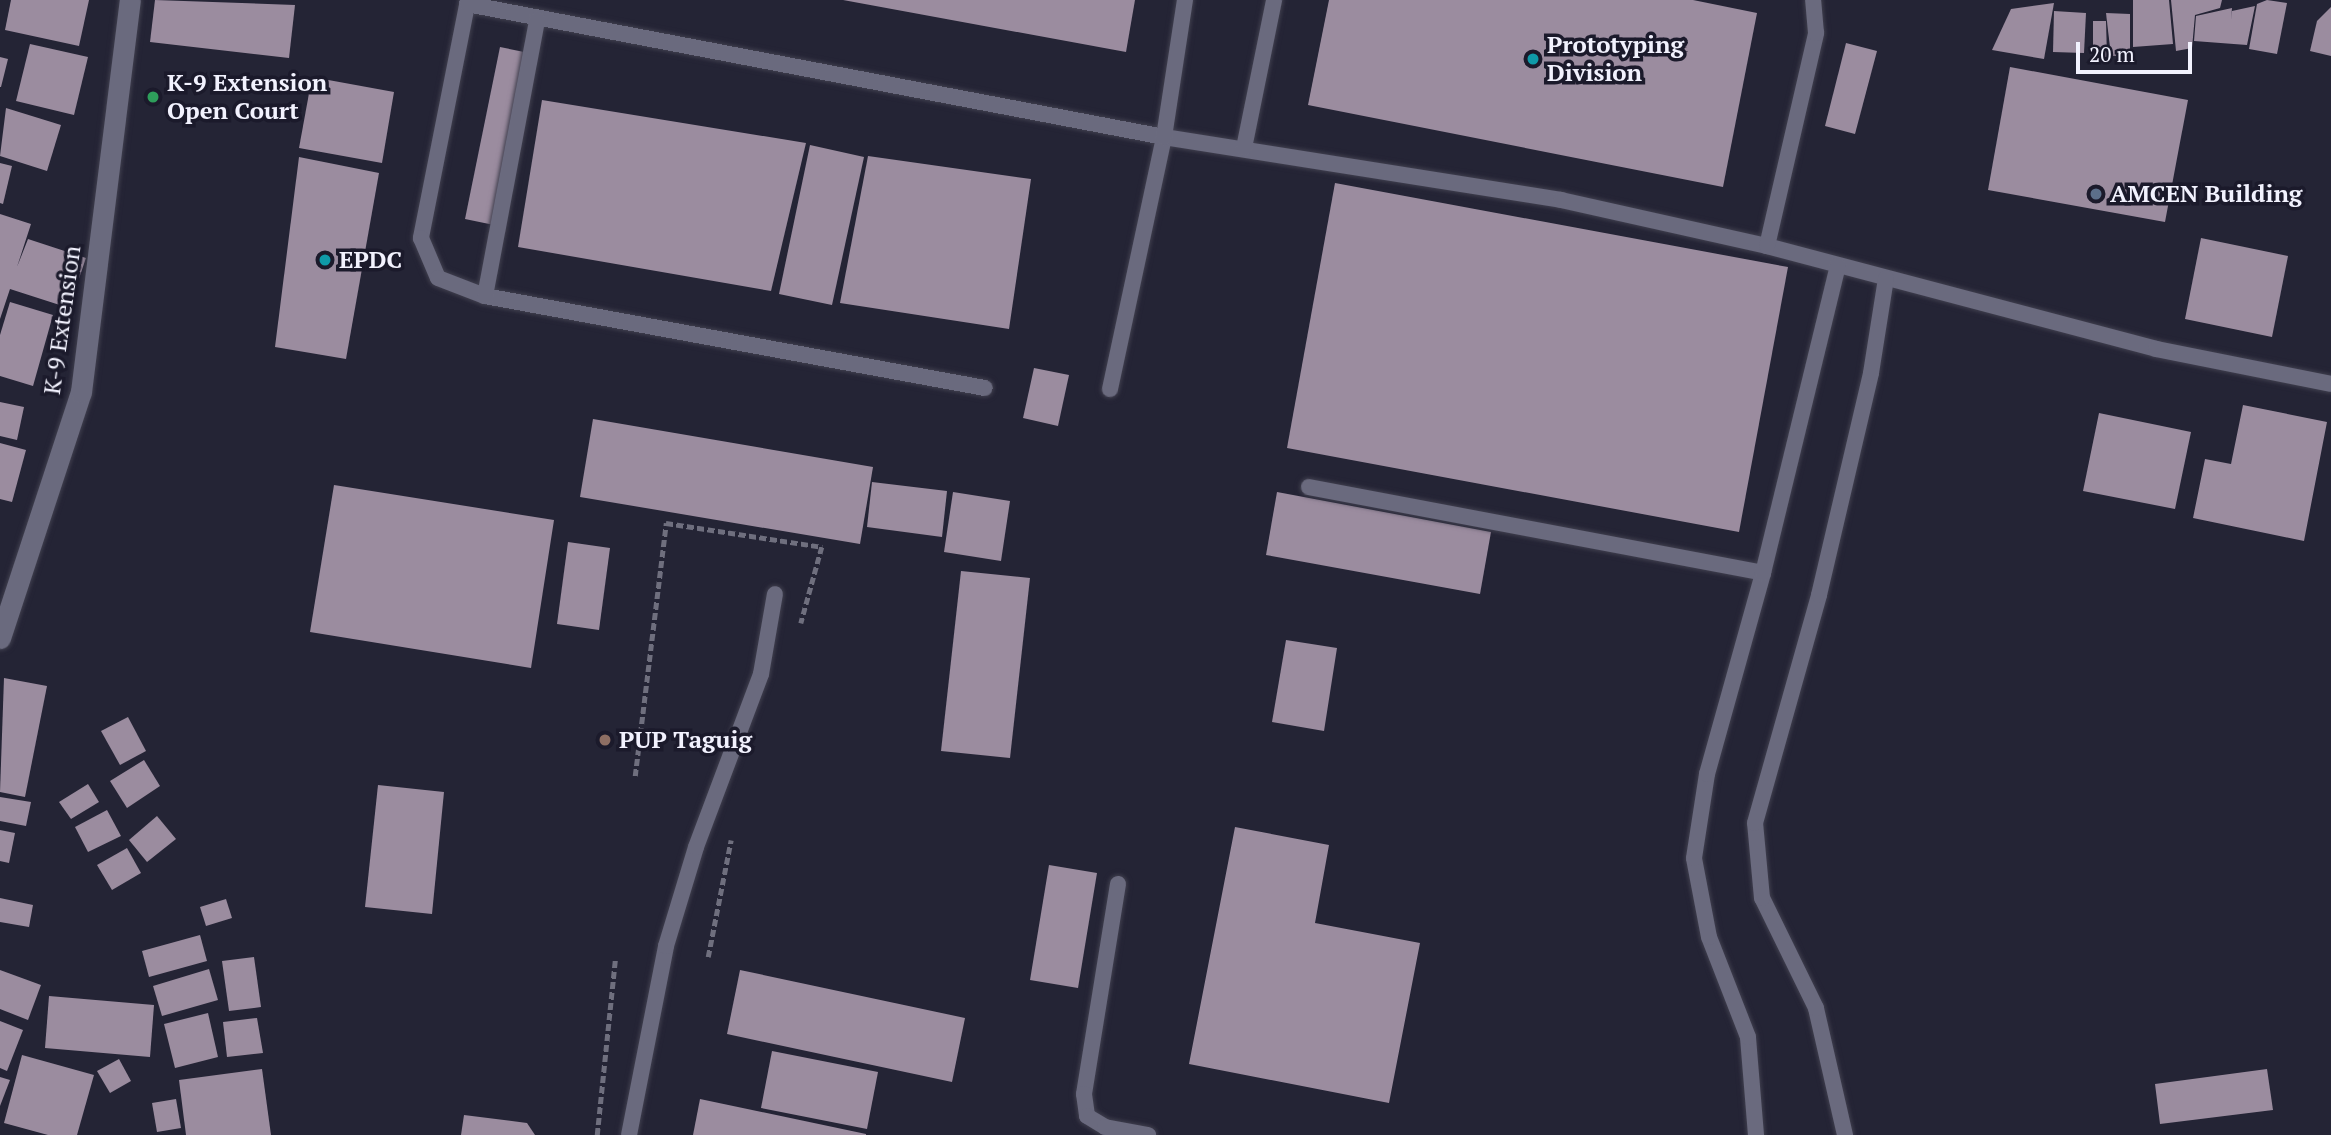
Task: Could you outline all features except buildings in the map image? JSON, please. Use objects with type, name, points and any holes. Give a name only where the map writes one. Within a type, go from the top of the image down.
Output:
[{"type":"street","name":"K-9 Extension","points":[[0,638],[81,392],[130,0]]},
{"type":"lane","points":[[1111,389],[1164,137],[1185,0]]},
{"type":"lane","points":[[1244,148],[1274,0]]},
{"type":"lane","points":[[1767,246],[1816,33],[1812,0]]},
{"type":"lane","points":[[985,388],[485,296],[438,278],[421,238],[468,2],[537,20],[1164,137],[1560,200],[1767,246],[2156,349],[2331,384]]},
{"type":"lane","points":[[485,296],[537,20]]},
{"type":"lane","points":[[1756,1135],[1748,1037],[1709,937],[1694,858],[1707,774],[1763,573],[1838,266]]},
{"type":"lane","points":[[1844,1135],[1816,1008],[1762,898],[1755,823],[1822,583],[1871,373],[1886,278]]},
{"type":"lane","points":[[1309,487],[1763,573]]},
{"type":"lane","points":[[629,1135],[666,946],[696,847],[761,674],[775,594]]},
{"type":"lane","points":[[1118,884],[1084,1094],[1087,1116],[1105,1127],[1148,1135]]},
{"type":"path","points":[[635,776],[666,523]]},
{"type":"path","points":[[597,1135],[615,960]]},
{"type":"place","name":"Prototyping Division","points":[[1533,59]]},
{"type":"place","name":"K-9 Extension Open Court","points":[[153,97]]},
{"type":"place","name":"AMCEN Building","points":[[2096,194]]},
{"type":"place","name":"EPDC","points":[[325,260]]},
{"type":"place","name":"PUP Taguig","points":[[605,740]]}]
